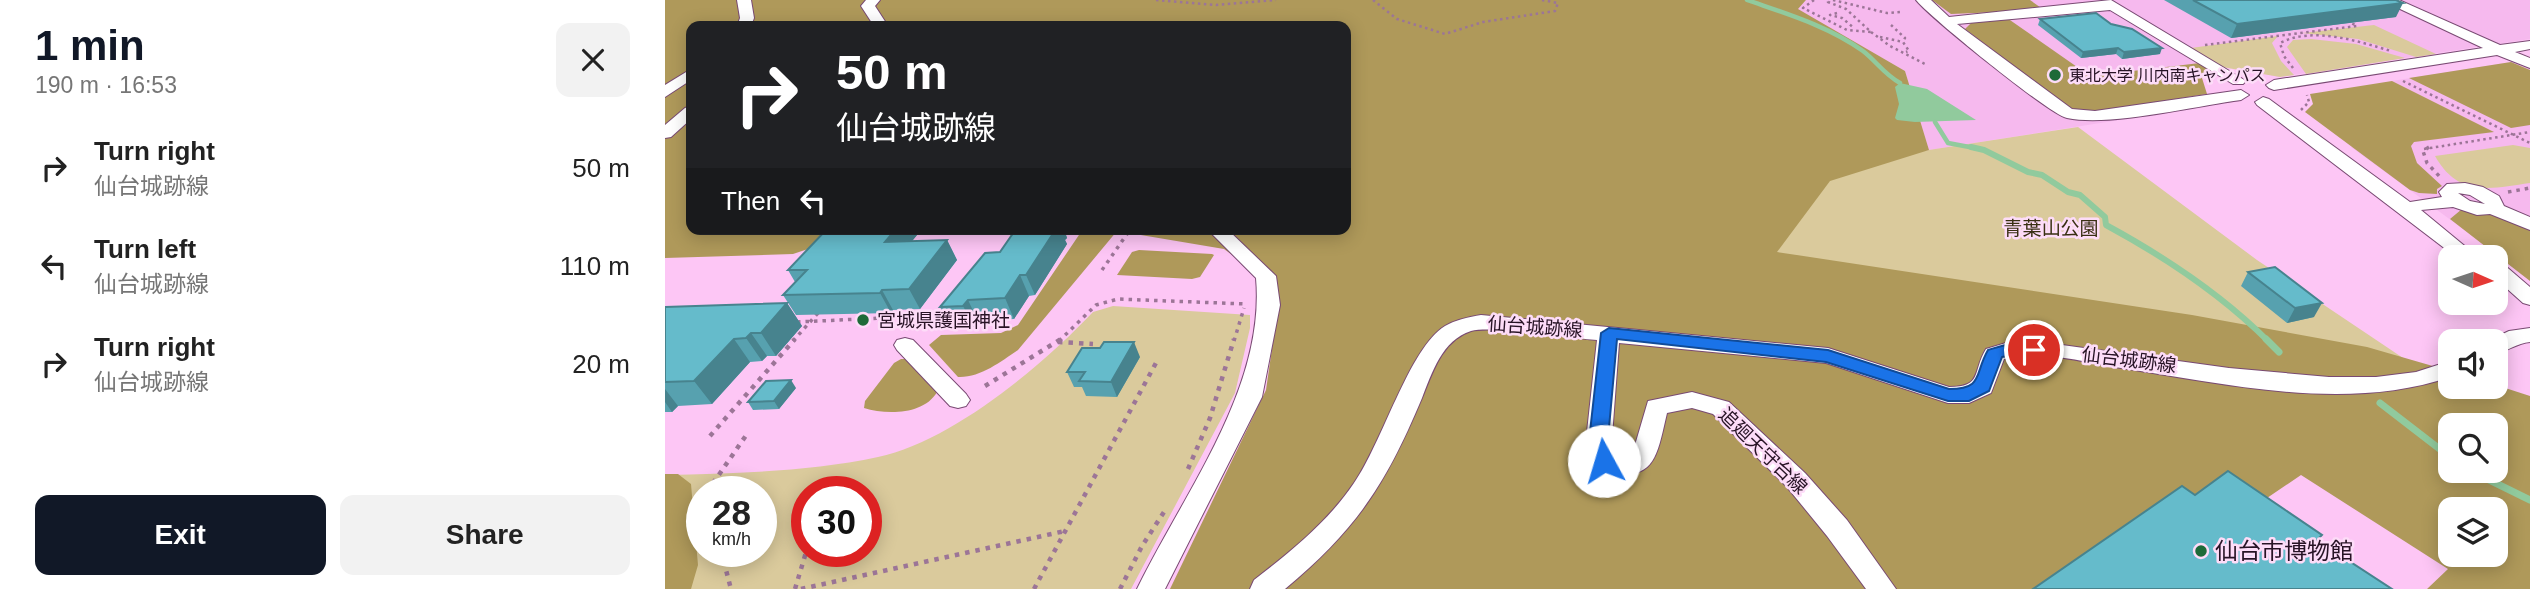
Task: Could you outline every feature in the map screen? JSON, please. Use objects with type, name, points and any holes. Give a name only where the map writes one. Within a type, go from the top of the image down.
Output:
[{"type":"street","points":[[744,0],[746,21]]},
{"type":"street","points":[[873,0],[868,6],[877,21]]},
{"type":"street","points":[[1923,0],[1946,21],[2068,113],[2095,116],[2240,88],[2258,80],[2452,245]]},
{"type":"street","points":[[2388,0],[2530,64]]},
{"type":"street","points":[[1946,21],[2106,3],[2182,48],[2240,88]]},
{"type":"street","points":[[2275,95],[2505,53],[2530,45]]},
{"type":"street","points":[[2505,53],[2530,52]]},
{"type":"street","points":[[665,92],[686,77]]},
{"type":"street","points":[[2275,95],[2469,245]]},
{"type":"street","points":[[665,133],[686,115]]},
{"type":"street","points":[[2417,205],[2455,195],[2479,209],[2492,208],[2530,224]]},
{"type":"street","points":[[1151,589],[1250,397],[1257,304],[1266,276],[1222,235]]},
{"type":"street","points":[[2508,279],[2530,298]]},
{"type":"street","points":[[2508,291],[2530,303]]},
{"type":"street","name":"仙台城跡線","points":[[1264,589],[1316,548],[1358,499],[1389,446],[1425,365],[1450,333],[1463,326],[1481,322],[1828,356],[1948,395],[1969,395],[1983,387],[1994,354],[2013,348],[2074,353],[2270,380],[2336,384],[2406,382],[2438,375]]},
{"type":"street","name":"追廻天守台線","points":[[1609,333],[1598,450],[1604,461],[1616,465],[1634,464],[1644,457],[1657,407],[1692,400],[1721,408],[1796,480],[1837,528],[1882,589]]},
{"type":"street","points":[[2508,340],[2517,336],[2530,335]]},
{"type":"street","points":[[905,345],[958,400]]},
{"type":"path","points":[[1156,0],[1203,7],[1252,5],[1276,0]]},
{"type":"path","points":[[1373,0],[1397,19],[1445,34],[1483,22],[1555,11],[1558,4],[1542,0]]},
{"type":"path","points":[[1814,0],[1803,8],[1847,30],[1871,32]]},
{"type":"path","points":[[1900,12],[1887,13],[1831,0],[1828,2],[1846,9],[1878,37],[1927,65]]},
{"type":"path","points":[[1830,15],[1837,13]]},
{"type":"path","points":[[1829,21],[1830,15]]},
{"type":"path","points":[[1830,15],[1842,18],[1856,30]]},
{"type":"path","points":[[2182,48],[2357,26],[2346,20]]},
{"type":"path","points":[[1891,25],[1905,38],[1903,42],[1909,51],[1905,53]]},
{"type":"path","points":[[2288,31],[2299,36]]},
{"type":"path","points":[[1878,37],[1903,42]]},
{"type":"path","points":[[2297,72],[2284,56],[2280,43],[2289,37],[2350,41],[2395,52]]},
{"type":"path","points":[[2396,77],[2530,143]]},
{"type":"path","points":[[2455,195],[2427,163],[2423,151],[2425,148],[2530,132]]},
{"type":"path","points":[[1102,270],[1126,235]]},
{"type":"path","points":[[985,386],[1058,342],[1096,304],[1118,299],[1257,304],[1185,477]]},
{"type":"path","points":[[710,436],[824,306]]},
{"type":"path","points":[[784,322],[925,316]]},
{"type":"path","points":[[1058,342],[1093,344]]},
{"type":"path","points":[[1034,589],[1157,360]]},
{"type":"path","points":[[718,476],[747,433]]},
{"type":"path","points":[[1120,589],[1142,545],[1168,507]]},
{"type":"path","points":[[801,589],[1065,531]]},
{"type":"path","points":[[725,567],[731,589]]},
{"type":"path","points":[[795,589],[802,567]]},
{"type":"shaded area","points":[[665,0],[1806,0],[1798,9],[1905,71],[1929,150],[1830,181],[1777,252],[2192,315],[2367,347],[2438,368],[2438,399],[2508,399],[2508,389],[2530,396],[2530,589],[2427,589],[2448,569],[2445,567],[2508,567],[2508,497],[2438,497],[2438,563],[2301,475],[2242,515],[2060,589],[1170,589],[1266,390],[1278,307],[1261,276],[1224,249],[1141,235],[1351,235],[1351,21],[686,21],[686,235],[822,235],[808,249],[793,254],[665,258]]},
{"type":"shaded area","name":"東北大学 川内南キャンパス","points":[[1806,0],[2530,0],[2530,39],[2280,77],[2227,66],[2210,69],[2202,78],[2204,88],[2207,94],[2221,104],[1929,150],[1905,71],[1797,9]]},
{"type":"shaded area","points":[[1932,0],[2030,0],[2044,10],[1951,14]]},
{"type":"shaded area","points":[[2007,18],[2090,76],[2200,63],[2210,69],[2202,78],[2207,94],[2099,111],[2076,110],[2066,106],[1965,29],[1972,22]]},
{"type":"shaded area","points":[[2530,59],[2530,229],[2474,237],[2351,147],[2492,131],[2392,81]]},
{"type":"shaded area","points":[[2511,62],[2530,70],[2530,125],[2511,128],[2409,78]]},
{"type":"shaded area","points":[[2392,81],[2494,132],[2414,142],[2411,146],[2417,163],[2442,186],[2437,189],[2437,194],[2410,190],[2305,112],[2313,104],[2310,94]]},
{"type":"shaded area","points":[[1900,83],[1927,89],[1976,120],[1897,120],[1895,118],[1899,104],[1895,87]]},
{"type":"shaded area","points":[[2462,209],[2501,217],[2530,229],[2530,281],[2508,264],[2508,245],[2484,245],[2450,219]]},
{"type":"shaded area","points":[[1079,235],[1114,235],[1018,350],[997,364],[974,375],[958,377],[929,345],[941,335],[1001,333],[1018,325]]},
{"type":"shaded area","points":[[1139,250],[1214,255],[1200,277],[1192,279],[1117,275],[1132,252]]},
{"type":"shaded area","points":[[908,359],[937,392],[931,400],[904,411],[883,412],[864,408],[865,401],[894,363]]},
{"type":"shaded area","points":[[665,474],[678,474],[686,480],[686,567],[697,567],[691,589],[665,589]]},
{"type":"green space","points":[[2374,25],[2436,54],[2416,57],[2358,39],[2302,33]]},
{"type":"green space","points":[[2278,36],[2272,43],[2281,61],[2294,75],[2280,77],[2222,67],[2191,48]]},
{"type":"green space","points":[[2311,39],[2356,44],[2405,58],[2306,74],[2287,47],[2293,40]]},
{"type":"green space","name":"青葉山公園","points":[[2078,127],[2257,260],[2418,368],[1658,279],[1838,164]]},
{"type":"green space","points":[[2513,145],[2530,148],[2530,183],[2488,188],[2465,184],[2444,169],[2435,156]]},
{"type":"green space","points":[[1113,306],[1250,315],[1250,328],[1235,393],[1131,589],[665,589],[665,475],[825,466],[878,457],[906,448],[936,435],[994,399],[1093,312]]},
{"type":"building","points":[[2193,0],[2396,0],[2403,3],[2237,24]]},
{"type":"building","points":[[2096,13],[2111,24],[2132,29],[2162,48],[2124,52],[2118,48],[2083,52],[2040,19]]},
{"type":"building","points":[[821,235],[891,235],[885,242],[947,240],[909,289],[882,290],[880,293],[783,295],[807,270],[788,270]]},
{"type":"building","points":[[1012,235],[1052,235],[1026,275],[1020,275],[1005,298],[968,300],[963,306],[940,307],[985,253],[1000,252]]},
{"type":"building","points":[[2275,267],[2322,303],[2295,308],[2248,272]]},
{"type":"building","points":[[787,303],[761,333],[751,333],[746,338],[734,339],[694,381],[665,382],[665,307]]},
{"type":"building","points":[[1104,342],[1134,342],[1111,382],[1079,381],[1085,372],[1067,372],[1082,348],[1100,348]]},
{"type":"building","points":[[791,380],[774,401],[748,402],[766,381]]},
{"type":"building","points":[[2228,471],[2322,535],[2317,540],[2392,589],[2033,589],[2182,486],[2195,495]]},
{"type":"waterway","points":[[1747,0],[1836,34],[1863,51],[1900,83]]},
{"type":"waterway","points":[[1935,122],[1948,143],[1978,149]]},
{"type":"waterway","points":[[1971,147],[1978,149]]},
{"type":"waterway","points":[[1978,149],[2028,172],[2042,175],[2068,192],[2080,195],[2105,217],[2106,225],[2191,277],[2231,307],[2268,341]]},
{"type":"waterway","points":[[2268,341],[2279,352]]},
{"type":"waterway","points":[[2380,403],[2438,448]]},
{"type":"waterway","points":[[2495,483],[2530,500]]},
{"type":"place","name":"東北大学 川内南キャンパス","points":[[2055,75]]},
{"type":"place","name":"宮城県護国神社","points":[[863,320]]},
{"type":"place","name":"仙台市博物館","points":[[2201,551]]},
{"type":"route","points":[[1604,461],[1598,450],[1609,333],[1828,356],[1948,395],[1969,395],[1983,387],[1994,354],[2013,348],[2034,350]]}]
